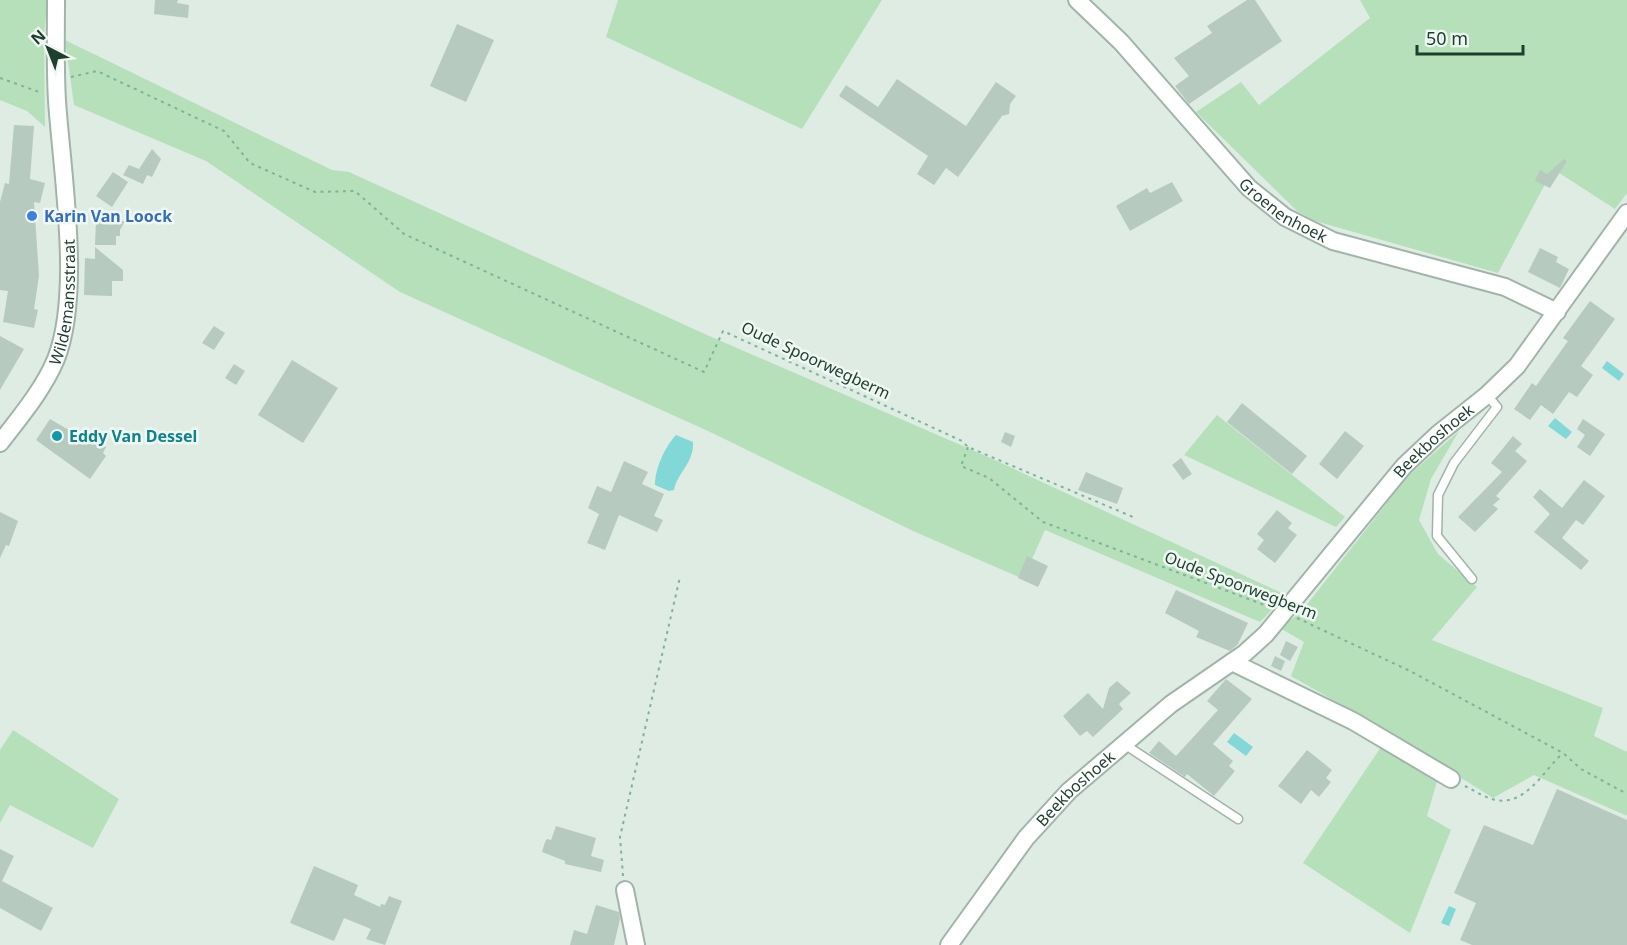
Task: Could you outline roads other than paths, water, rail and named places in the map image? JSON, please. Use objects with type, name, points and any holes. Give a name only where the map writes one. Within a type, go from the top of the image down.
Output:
[{"type":"street","name":"Wildemansstraat","points":[[0,443],[39,391],[56,359],[67,312],[67,224],[57,98],[56,0]]},
{"type":"street","name":"Groenenhoek","points":[[1077,0],[1121,42],[1250,188],[1285,217],[1332,241],[1505,286],[1557,312]]},
{"type":"street","name":"Beekboshoek","points":[[949,945],[1010,860],[1042,819],[1069,791],[1171,704],[1232,662],[1266,634],[1404,466],[1438,434],[1487,395],[1517,366],[1627,213]]},
{"type":"street","points":[[1232,662],[1353,721],[1451,779]]},
{"type":"street","points":[[625,890],[636,945]]},
{"type":"lane","points":[[1472,579],[1437,536],[1438,495],[1454,463],[1497,407],[1487,395]]},
{"type":"lane","points":[[1124,744],[1238,819]]},
{"type":"water","points":[[1607,361],[1624,374],[1619,381],[1602,368]]},
{"type":"water","points":[[1555,418],[1572,432],[1566,439],[1548,426]]},
{"type":"water","points":[[676,435],[693,442],[693,449],[674,490],[669,491],[655,485],[655,478],[661,458]]},
{"type":"water","points":[[1234,733],[1253,747],[1246,756],[1227,742]]},
{"type":"water","points":[[1449,906],[1456,909],[1449,926],[1441,923]]},
{"type":"place","name":"Karin Van Loock","points":[[32,216]]},
{"type":"place","name":"Eddy Van Dessel","points":[[57,436]]}]
